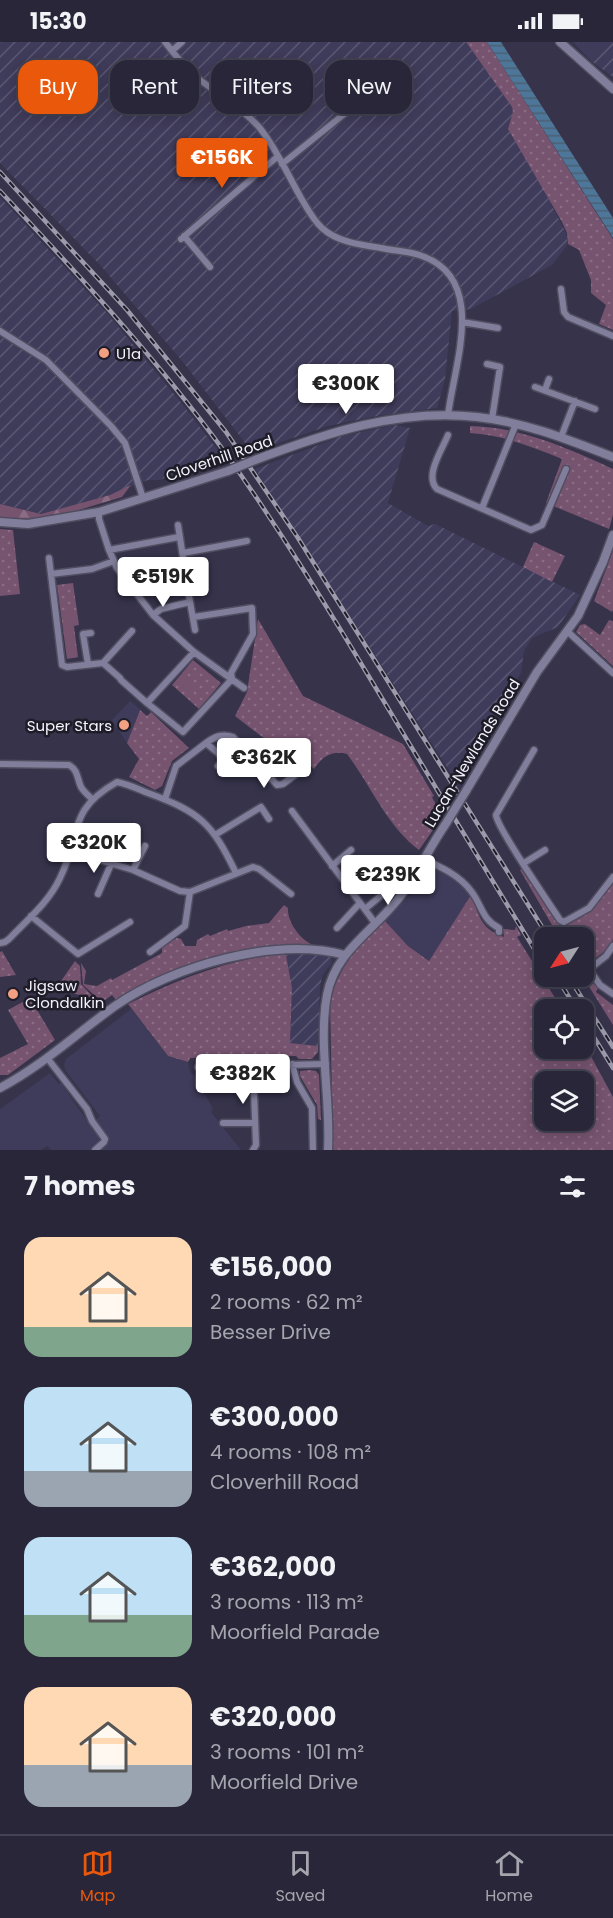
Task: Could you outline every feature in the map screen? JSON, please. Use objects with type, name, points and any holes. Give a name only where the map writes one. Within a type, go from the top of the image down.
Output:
[{"type":"street","points":[[165,42],[195,76],[245,114],[258,127],[311,215],[322,228],[355,244],[420,255],[438,264],[449,276],[458,290],[462,303],[462,322],[448,415]]},
{"type":"street","points":[[172,51],[182,42]]},
{"type":"street","points":[[560,42],[613,88]]},
{"type":"street","points":[[282,164],[344,114]]},
{"type":"street","points":[[210,267],[182,238],[278,157]]},
{"type":"street","points":[[561,289],[564,312],[568,317],[613,336]]},
{"type":"street","points":[[462,322],[498,328]]},
{"type":"street","points":[[0,331],[46,360],[111,426],[125,443],[143,498]]},
{"type":"street","points":[[487,364],[500,366],[492,419]]},
{"type":"street","points":[[545,390],[549,379]]},
{"type":"street","points":[[535,387],[595,409]]},
{"type":"street","points":[[561,437],[575,401]]},
{"type":"street","name":"Cloverhill Road","points":[[0,522],[28,525],[99,512],[228,471],[334,431],[386,420],[448,415],[492,419],[561,437],[613,457]]},
{"type":"street","points":[[482,508],[516,424]]},
{"type":"street","points":[[448,435],[432,476],[433,485],[437,489],[531,530],[542,525],[566,469]]},
{"type":"street","points":[[99,512],[114,561],[153,615],[194,652],[244,688]]},
{"type":"street","points":[[178,525],[195,630]]},
{"type":"street","points":[[109,550],[179,537]]},
{"type":"street","points":[[183,553],[247,541]]},
{"type":"street","name":"Lucan-Newlands Road","points":[[328,1150],[325,1029],[327,994],[337,967],[345,955],[401,895],[537,672],[578,616],[612,541]]},
{"type":"street","points":[[49,558],[62,665],[67,667],[103,663],[132,631]]},
{"type":"street","points":[[51,574],[92,569],[114,561]]},
{"type":"street","points":[[153,615],[161,609],[190,602]]},
{"type":"street","points":[[194,617],[252,608],[253,634],[231,673],[232,680]]},
{"type":"street","points":[[567,631],[613,673]]},
{"type":"street","points":[[88,664],[83,634],[91,633]]},
{"type":"street","points":[[147,703],[194,652]]},
{"type":"street","points":[[103,663],[183,732],[232,680]]},
{"type":"street","points":[[165,799],[176,766],[218,736],[233,737],[280,786],[295,775],[290,770]]},
{"type":"street","points":[[206,743],[224,761],[218,765]]},
{"type":"street","points":[[534,750],[496,815],[496,819],[560,920],[564,922],[589,908],[613,877]]},
{"type":"street","points":[[0,764],[69,765],[73,767],[82,789],[92,799]]},
{"type":"street","points":[[0,943],[5,942],[47,899],[60,881],[74,830],[81,814],[92,799],[117,782],[180,805],[194,814],[207,824],[215,835],[236,873]]},
{"type":"street","points":[[215,835],[261,807],[269,819]]},
{"type":"street","points":[[292,811],[375,923]]},
{"type":"street","points":[[133,870],[145,846]]},
{"type":"street","points":[[70,850],[112,862],[180,891],[190,892],[253,867],[259,869],[291,894]]},
{"type":"street","points":[[332,866],[351,850]]},
{"type":"street","points":[[524,863],[545,850]]},
{"type":"street","points":[[423,859],[456,875],[471,891],[489,923],[499,928],[499,932]]},
{"type":"street","points":[[98,894],[112,862]]},
{"type":"street","points":[[365,909],[395,884]]},
{"type":"street","points":[[150,952],[185,926],[190,892]]},
{"type":"street","points":[[337,928],[360,903]]},
{"type":"street","points":[[31,916],[78,954],[130,922]]},
{"type":"street","points":[[613,946],[606,956],[592,967],[591,972],[600,985],[613,994]]},
{"type":"street","points":[[0,1088],[48,1059],[116,1005],[163,980],[200,966],[261,951],[313,950],[345,955]]},
{"type":"street","points":[[48,1059],[87,1109],[92,1121],[105,1139],[105,1142],[95,1150]]},
{"type":"street","points":[[292,1064],[297,1082],[313,1112],[313,1150]]},
{"type":"street","points":[[198,1067],[326,1064]]},
{"type":"street","points":[[253,1065],[256,1145],[253,1150]]},
{"type":"street","points":[[223,1123],[255,1123]]},
{"type":"shaded area","points":[[0,42],[466,42],[512,107],[540,183],[566,233],[568,244],[552,265],[471,309],[452,311],[445,379],[437,408],[382,415],[328,426],[252,452],[183,362],[101,266],[0,163]]},
{"type":"shaded area","points":[[573,42],[610,42],[591,61]]},
{"type":"shaded area","points":[[610,42],[613,42],[613,77],[591,61]]},
{"type":"shaded area","points":[[0,197],[107,313],[220,453],[160,480],[148,480],[110,495],[41,514],[0,504]]},
{"type":"shaded area","points":[[395,425],[410,428],[388,503],[428,526],[435,524],[580,595],[558,627],[532,638],[524,651],[521,673],[452,775],[255,469],[342,436]]},
{"type":"shaded area","name":"Super Stars","points":[[130,701],[140,709],[127,743],[112,720]]},
{"type":"shaded area","points":[[431,866],[451,875],[471,895],[429,961],[408,946],[385,921],[410,895],[427,867]]},
{"type":"shaded area","points":[[313,953],[331,956],[332,963],[323,974],[320,986],[318,1046],[290,1043],[292,988],[286,955]]},
{"type":"shaded area","points":[[131,1009],[168,1056],[188,1062],[191,1073],[197,1077],[203,1077],[205,1094],[213,1109],[211,1112],[241,1150],[51,1150],[47,1146],[41,1150],[0,1150],[0,1109],[50,1073],[59,1084],[61,1083],[94,1131],[100,1127],[96,1120],[100,1116],[65,1070],[64,1064],[66,1059]]},
{"type":"green space","points":[[466,42],[487,42],[613,239],[613,330],[599,324],[606,305],[591,293],[591,280],[579,250],[568,244],[567,233],[562,222],[508,129],[513,112],[512,107]]},
{"type":"green space","points":[[470,426],[507,430],[543,440],[613,469],[613,515],[609,529],[546,503],[562,459],[506,439],[470,433]]},
{"type":"green space","points":[[131,485],[122,497],[62,515],[25,520],[0,519],[0,504],[41,514],[110,495]]},
{"type":"green space","points":[[0,529],[13,530],[20,594],[0,596]]},
{"type":"green space","points":[[534,542],[565,556],[552,582],[523,567]]},
{"type":"green space","points":[[613,551],[613,610],[612,612],[594,601]]},
{"type":"green space","points":[[73,583],[79,625],[74,626],[78,657],[67,659],[57,585]]},
{"type":"green space","points":[[76,611],[77,623],[72,625],[77,657],[68,658],[62,613]]},
{"type":"green space","points":[[258,619],[303,696],[403,744],[434,796],[432,797],[442,817],[419,850],[388,818],[347,754],[337,753],[328,756],[314,769],[293,749],[287,756],[235,716],[247,692]]},
{"type":"green space","points":[[609,620],[613,621],[613,666],[576,632],[580,625],[585,624],[600,635]]},
{"type":"green space","points":[[193,660],[221,683],[199,709],[172,685]]},
{"type":"green space","points":[[186,672],[193,687],[186,691],[177,684]]},
{"type":"green space","points":[[140,710],[147,716],[151,712],[189,748],[172,761],[162,786],[155,790],[129,777],[139,759],[127,743]]},
{"type":"green space","points":[[523,868],[557,921],[565,925],[592,910],[613,882],[613,939],[608,948],[594,960],[594,927],[553,927],[520,870]]},
{"type":"green space","points":[[471,895],[479,916],[490,930],[504,937],[503,929],[515,930],[516,926],[521,935],[517,937],[534,964],[534,987],[548,987],[556,999],[534,999],[534,1059],[593,1059],[613,1097],[613,1150],[333,1150],[330,1001],[333,990],[358,947],[385,921],[408,946],[429,961]]},
{"type":"green space","points":[[284,905],[288,908],[289,918],[295,929],[311,944],[259,949],[209,959],[162,976],[116,1000],[112,995],[102,1002],[83,985],[81,963],[86,971],[84,984],[97,986],[162,953],[162,946],[177,938],[181,939],[185,946],[196,946],[197,940],[208,934],[210,936],[227,929],[228,931],[269,923]]},
{"type":"green space","points":[[2,951],[16,975],[0,977],[0,952]]},
{"type":"green space","points":[[286,955],[292,988],[290,1043],[318,1046],[318,1052],[312,1059],[299,1059],[296,1056],[190,1058],[188,1062],[168,1056],[128,1004],[197,974],[251,958]]},
{"type":"green space","points":[[75,961],[80,966],[81,984],[95,999],[64,991],[61,981]]},
{"type":"green space","points":[[594,982],[598,988],[596,992],[613,1005],[613,1025],[589,987],[594,987]]},
{"type":"green space","points":[[30,998],[55,1040],[8,1075],[0,1075],[0,1058],[28,1044],[8,1010]]},
{"type":"green space","points":[[300,1071],[316,1071],[319,1075],[321,1120],[318,1119],[317,1105],[300,1076]]},
{"type":"water","points":[[487,42],[501,42],[613,218],[613,238]]},
{"type":"railway","points":[[0,172],[127,310],[226,432],[298,538],[542,927]]},
{"type":"railway","points":[[0,191],[144,350],[244,479],[318,593],[534,949]]},
{"type":"railway","points":[[563,987],[570,999]]},
{"type":"railway","points":[[575,987],[613,1047]]},
{"type":"railway","points":[[594,1037],[613,1068]]},
{"type":"place","name":"U1a","points":[[104,353]]},
{"type":"place","name":"Super Stars","points":[[124,725]]},
{"type":"place","name":"Jigsaw Clondalkin","points":[[13,994]]}]
